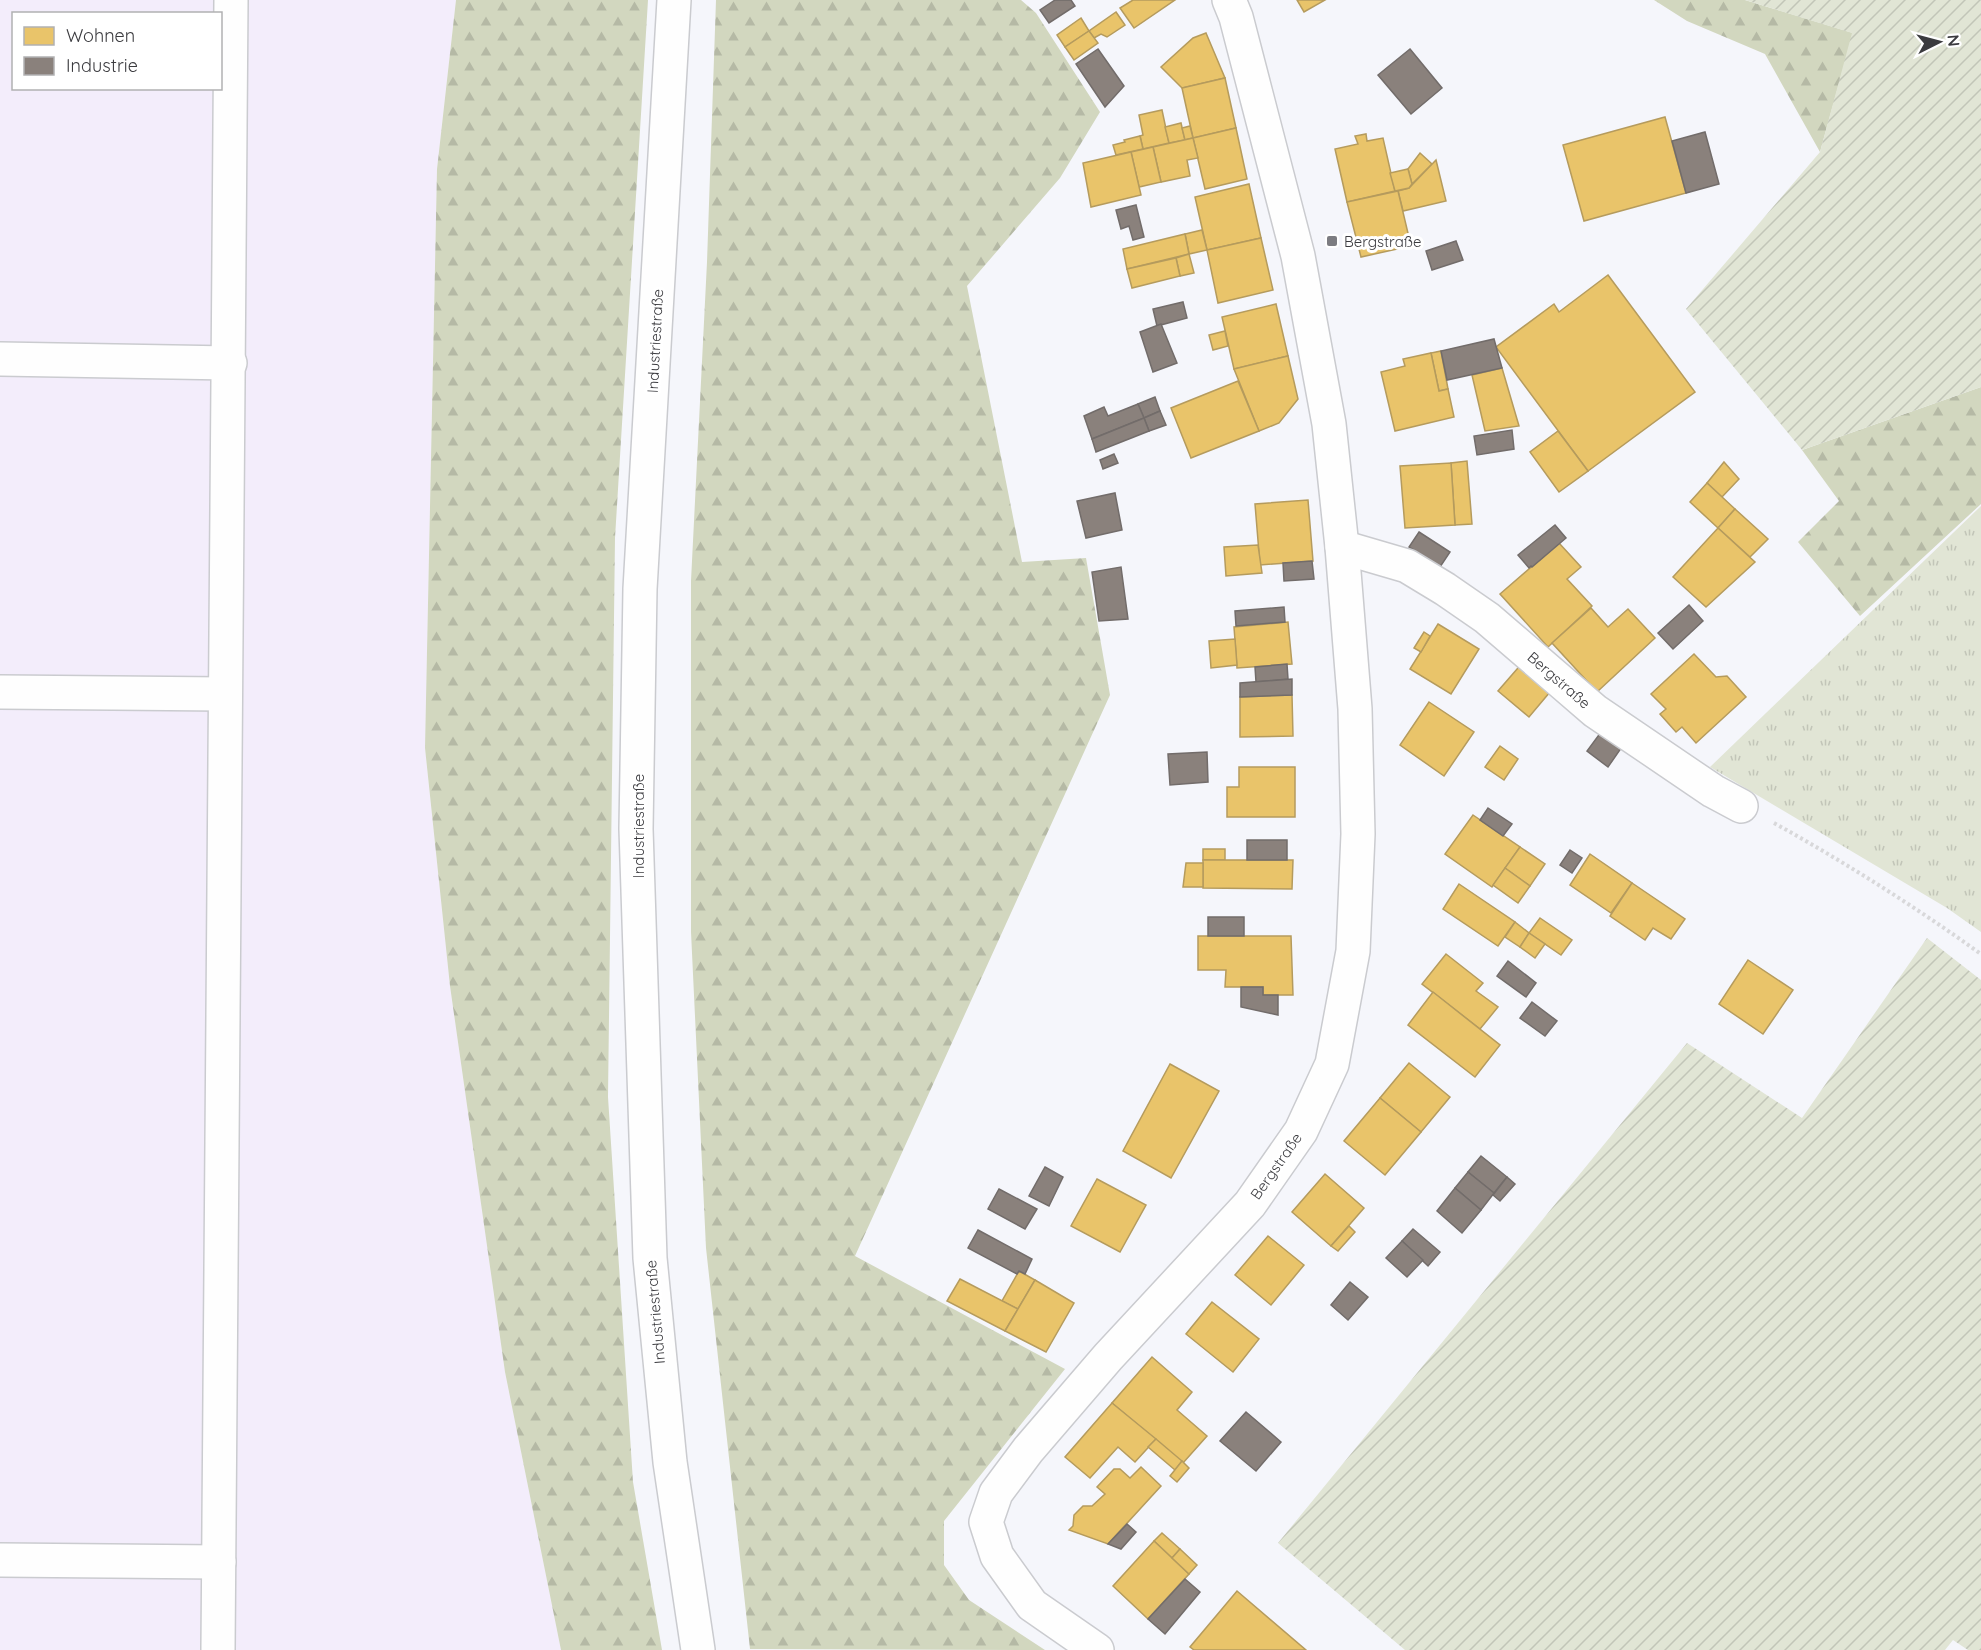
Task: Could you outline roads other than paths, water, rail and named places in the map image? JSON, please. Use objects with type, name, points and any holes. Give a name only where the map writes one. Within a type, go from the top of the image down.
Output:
[{"type":"street","points":[[219,1650],[231,0]]},
{"type":"street","name":"Industriestraße","points":[[674,0],[640,589],[636,829],[650,1258],[670,1462],[698,1650]]},
{"type":"street","name":"Bergstraße","points":[[1096,1650],[1032,1605],[997,1556],[986,1522],[996,1494],[1028,1450],[1108,1357],[1250,1204],[1301,1131],[1332,1064],[1353,951],[1358,834],[1355,709],[1329,424],[1298,256],[1236,17],[1229,0]]},
{"type":"street","points":[[0,359],[230,363]]},
{"type":"street","name":"Bergstraße","points":[[1342,547],[1407,566],[1445,589],[1487,618],[1595,711],[1713,791],[1741,806]]},
{"type":"street","points":[[0,692],[225,694]]},
{"type":"street","points":[[0,1560],[219,1562]]},
{"type":"place","name":"Bergstraße","points":[[1332,241]]}]
